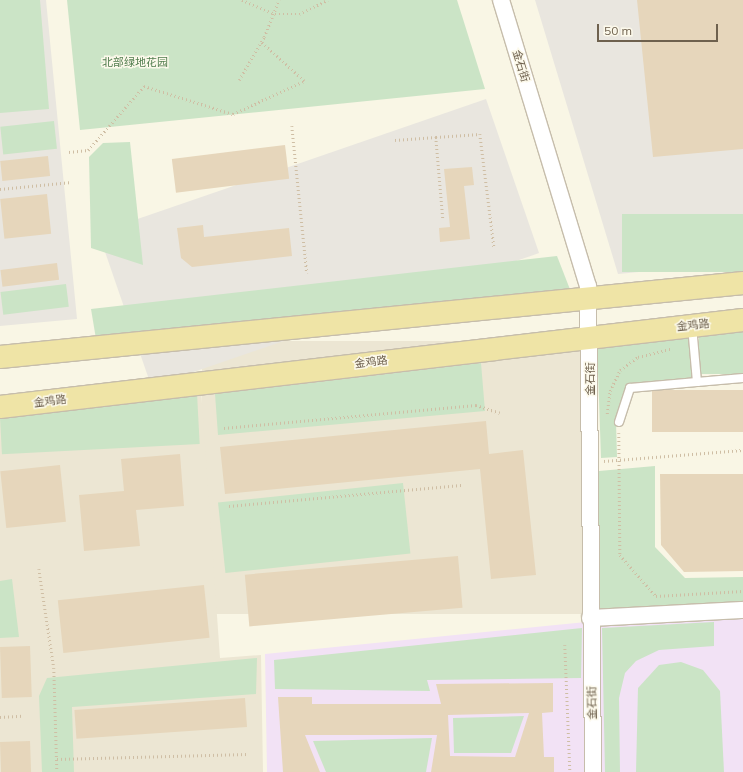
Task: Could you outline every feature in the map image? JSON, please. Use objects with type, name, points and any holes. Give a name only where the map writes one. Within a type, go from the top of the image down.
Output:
[{"type":"main road","points":[[0,357],[743,283]]},
{"type":"main road","name":"金鸡路","points":[[0,406],[590,336],[693,335],[743,320]]},
{"type":"street","name":"金石街","points":[[501,0],[582,259],[589,298],[590,618],[594,772]]},
{"type":"street","points":[[590,618],[743,610]]},
{"type":"lane","points":[[693,335],[698,382]]},
{"type":"lane","points":[[619,422],[630,388],[743,378]]},
{"type":"path","points":[[242,0],[275,14],[299,14],[328,0]]},
{"type":"path","points":[[239,80],[275,14],[279,0]]},
{"type":"path","points":[[70,152],[88,150],[144,86],[233,114],[304,81],[261,42]]},
{"type":"path","points":[[292,126],[307,274]]},
{"type":"path","points":[[394,140],[480,134],[494,247]]},
{"type":"path","points":[[436,137],[444,219]]},
{"type":"path","points":[[0,189],[72,182]]},
{"type":"path","points":[[606,417],[613,381],[627,363],[693,335]]},
{"type":"path","points":[[224,428],[476,405],[500,413]]},
{"type":"path","points":[[619,422],[620,555],[656,596],[743,591]]},
{"type":"path","points":[[619,461],[743,450]]},
{"type":"path","points":[[605,453],[605,469]]},
{"type":"path","points":[[229,506],[461,485]]},
{"type":"path","points":[[39,569],[54,668],[57,772]]},
{"type":"path","points":[[565,645],[570,772]]},
{"type":"path","points":[[0,717],[22,716]]},
{"type":"path","points":[[57,759],[248,754]]},
{"type":"shaded area","points":[[0,0],[46,0],[77,319],[0,326]]},
{"type":"shaded area","points":[[535,0],[743,0],[743,262],[618,274]]},
{"type":"shaded area","points":[[486,99],[539,253],[151,387],[98,232]]},
{"type":"shaded area","points":[[202,341],[586,341],[586,614],[202,614]]},
{"type":"shaded area","points":[[201,389],[220,658],[261,655],[263,772],[0,772],[0,412]]},
{"type":"shaded area","points":[[597,616],[743,616],[743,772],[597,772]]},
{"type":"shaded area","points":[[586,622],[590,772],[267,772],[265,654]]},
{"type":"green space","points":[[0,0],[40,0],[49,109],[0,113]]},
{"type":"green space","name":"北部绿地花园","points":[[67,0],[457,0],[485,89],[80,130]]},
{"type":"green space","points":[[54,121],[57,149],[3,154],[0,127]]},
{"type":"green space","points":[[130,142],[143,265],[91,248],[89,157],[103,143]]},
{"type":"green space","points":[[622,214],[743,214],[743,272],[622,272]]},
{"type":"green space","points":[[557,256],[571,292],[96,339],[91,309]]},
{"type":"green space","points":[[66,284],[69,307],[3,315],[0,292]]},
{"type":"green space","points":[[699,328],[743,328],[743,374],[699,374]]},
{"type":"green space","points":[[691,332],[695,379],[628,386],[616,422],[617,457],[601,458],[597,342]]},
{"type":"green space","points":[[481,363],[485,411],[218,435],[215,394]]},
{"type":"green space","points":[[197,393],[200,444],[2,454],[0,403]]},
{"type":"green space","points":[[655,466],[655,547],[685,578],[743,577],[743,603],[597,609],[599,471]]},
{"type":"green space","points":[[403,483],[410,554],[225,573],[218,502]]},
{"type":"green space","points":[[12,579],[19,637],[0,638],[0,581]]},
{"type":"green space","points":[[714,622],[714,646],[659,650],[636,661],[625,673],[619,698],[620,772],[605,772],[602,628]]},
{"type":"green space","points":[[582,628],[581,678],[427,680],[430,691],[275,689],[274,660]]},
{"type":"green space","points":[[257,658],[256,694],[72,707],[74,772],[42,772],[39,696],[47,678]]},
{"type":"green space","points":[[681,662],[703,670],[720,691],[724,772],[636,772],[638,688],[659,665]]},
{"type":"green space","points":[[524,716],[511,753],[454,753],[453,718]]},
{"type":"green space","points":[[432,738],[426,772],[326,772],[313,741]]},
{"type":"building","points":[[637,0],[743,0],[743,149],[653,157]]},
{"type":"building","points":[[285,145],[289,179],[176,193],[172,159]]},
{"type":"building","points":[[48,156],[50,176],[2,181],[0,161]]},
{"type":"building","points":[[472,167],[474,185],[464,186],[470,239],[440,242],[439,228],[450,227],[444,169]]},
{"type":"building","points":[[47,194],[51,234],[4,239],[0,199]]},
{"type":"building","points":[[203,225],[204,237],[289,228],[292,256],[192,267],[181,258],[177,228]]},
{"type":"building","points":[[57,263],[59,280],[2,287],[0,270]]},
{"type":"building","points":[[652,390],[743,390],[743,432],[652,432]]},
{"type":"building","points":[[486,421],[489,454],[523,450],[536,575],[491,579],[480,469],[225,494],[220,447]]},
{"type":"building","points":[[180,454],[184,506],[136,510],[140,546],[84,551],[79,495],[124,491],[121,459]]},
{"type":"building","points":[[60,465],[66,522],[6,528],[0,471]]},
{"type":"building","points":[[660,474],[743,474],[743,571],[684,572],[661,545]]},
{"type":"building","points":[[458,556],[463,608],[249,626],[245,575]]},
{"type":"building","points":[[204,585],[210,638],[63,653],[58,600]]},
{"type":"building","points":[[30,646],[32,697],[2,698],[0,647]]},
{"type":"building","points":[[553,683],[553,712],[542,713],[544,757],[554,757],[554,772],[431,772],[437,735],[305,735],[320,772],[283,772],[278,697],[312,697],[312,704],[441,704],[436,684]],"holes":[[[529,713],[515,757],[450,756],[448,715]]]},
{"type":"building","points":[[245,698],[247,727],[76,739],[74,710]]},
{"type":"building","points":[[30,741],[31,772],[1,772],[0,742]]}]
